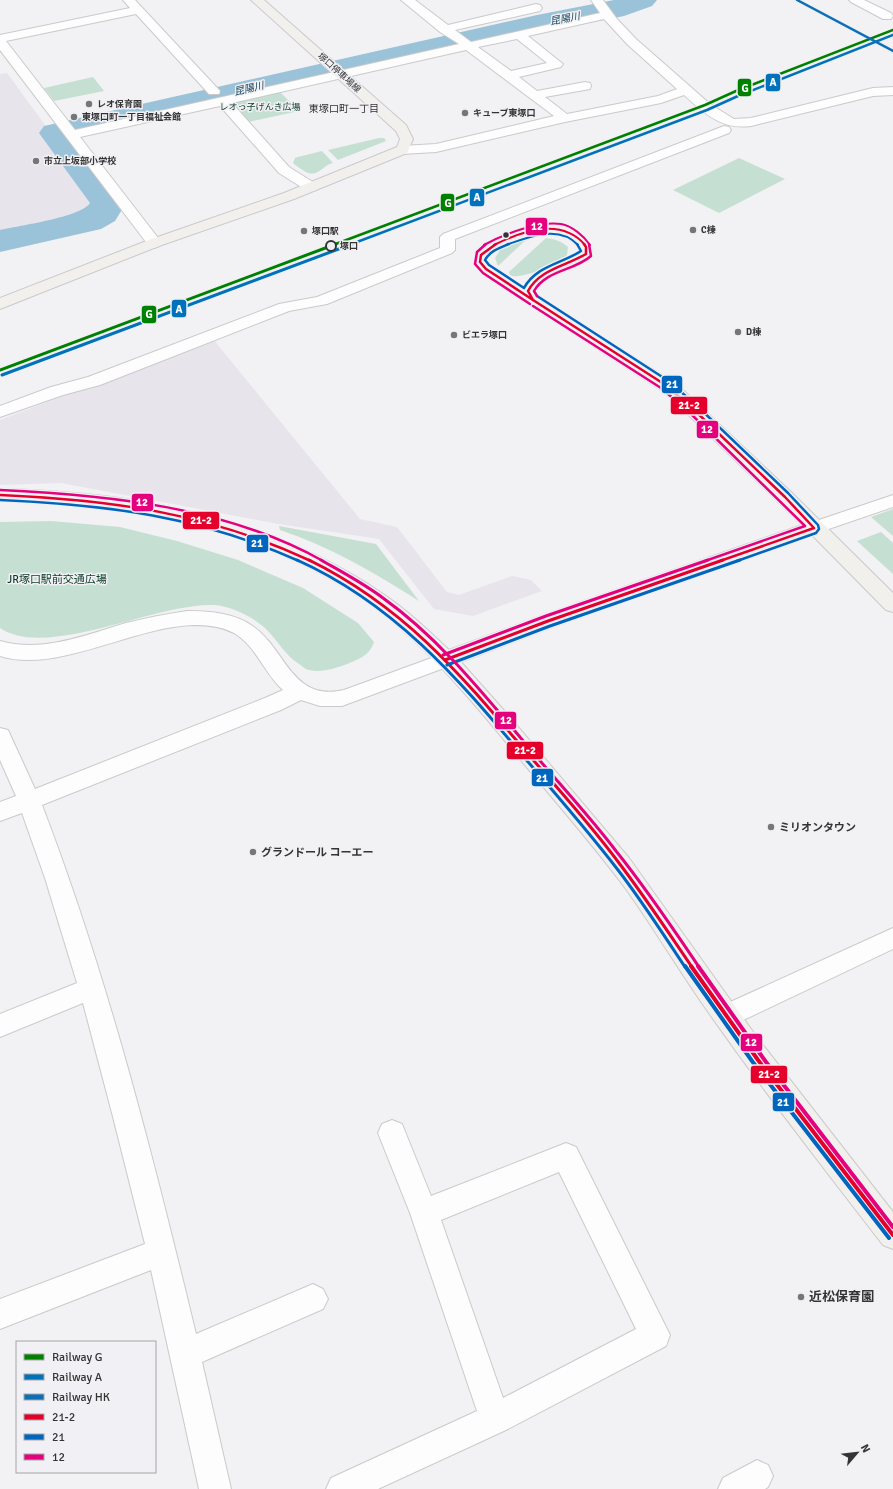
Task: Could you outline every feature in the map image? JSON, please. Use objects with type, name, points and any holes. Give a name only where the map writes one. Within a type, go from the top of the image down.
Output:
[{"type":"main road","name":"塚口停車場線","points":[[258,0],[401,128],[407,135],[407,140],[402,150]]},
{"type":"main road","points":[[0,304],[154,243],[311,187],[402,150]]},
{"type":"main road","points":[[534,301],[664,384],[678,395],[785,497],[814,528],[893,605]]},
{"type":"main road","points":[[0,495],[69,497],[136,505],[214,522],[285,549],[333,572],[373,597],[425,638],[487,705],[622,866],[726,1016],[893,1236]]},
{"type":"main road","points":[[445,660],[548,621],[814,528]]},
{"type":"street","points":[[129,0],[219,96],[284,170],[311,187]]},
{"type":"street","points":[[407,0],[565,118]]},
{"type":"street","points":[[526,0],[554,23]]},
{"type":"street","points":[[854,0],[887,16]]},
{"type":"street","points":[[444,28],[536,8]]},
{"type":"street","points":[[69,131],[219,96],[337,72],[465,43],[518,34],[602,9],[631,40],[686,90],[726,120],[736,124],[752,122],[873,92],[893,91]]},
{"type":"street","points":[[0,39],[139,10]]},
{"type":"street","points":[[508,76],[556,64],[518,34]]},
{"type":"street","points":[[0,42],[154,243]]},
{"type":"street","points":[[534,95],[585,86]]},
{"type":"street","points":[[402,150],[436,148],[565,118],[661,99],[686,90]]},
{"type":"street","points":[[431,242],[448,237],[724,130]]},
{"type":"street","points":[[0,412],[57,391],[94,381],[285,307],[321,301],[447,250],[448,237]]},
{"type":"street","points":[[814,528],[893,501]]},
{"type":"street","points":[[0,648],[23,653],[51,651],[174,620],[201,618],[215,619],[243,628],[258,642],[280,673],[300,691],[323,699],[338,698],[445,660]]},
{"type":"street","points":[[0,812],[273,704],[300,691]]},
{"type":"street","points":[[0,736],[29,800],[73,926],[92,988],[153,1215],[186,1354],[215,1489]]},
{"type":"street","points":[[726,1016],[893,938]]},
{"type":"street","points":[[0,1026],[92,988]]},
{"type":"street","points":[[392,1133],[424,1213],[495,1419]]},
{"type":"street","points":[[347,1488],[495,1419],[655,1335],[566,1156],[424,1213]]},
{"type":"street","points":[[0,1314],[161,1252]]},
{"type":"street","points":[[186,1354],[313,1299]]},
{"type":"shaded area","name":"市立上坂部小学校","points":[[7,73],[102,203],[84,220],[0,238],[0,74]]},
{"type":"shaded area","points":[[213,339],[360,519],[397,527],[447,592],[459,595],[512,576],[531,580],[542,591],[473,616],[434,609],[379,539],[279,524],[61,483],[0,485],[0,420],[68,394],[99,385]]},
{"type":"green space","points":[[93,77],[104,91],[54,101],[44,88]]},
{"type":"green space","name":"レオっ子げんき広場","points":[[279,91],[299,111],[248,122],[232,105],[236,100]]},
{"type":"green space","points":[[384,138],[386,141],[338,160],[328,150]]},
{"type":"green space","points":[[322,151],[333,163],[316,173],[313,174],[304,171],[293,163],[295,158]]},
{"type":"green space","points":[[739,158],[785,179],[719,213],[673,190]]},
{"type":"green space","points":[[529,237],[498,266],[495,258],[501,249]]},
{"type":"green space","points":[[546,238],[563,243],[568,247],[567,255],[548,266],[522,276],[510,275],[509,272]]},
{"type":"green space","points":[[893,509],[893,536],[871,517]]},
{"type":"green space","name":"JR塚口駅前交通広場","points":[[51,521],[120,527],[177,541],[238,560],[303,588],[358,623],[374,642],[367,654],[347,664],[324,670],[308,670],[294,660],[266,629],[255,620],[236,610],[215,605],[191,606],[73,634],[45,637],[20,636],[0,628],[0,522]]},
{"type":"green space","points":[[279,526],[376,544],[419,601],[351,561],[317,544],[280,530]]},
{"type":"green space","points":[[881,532],[893,543],[893,574],[857,541]]},
{"type":"waterway","name":"昆陽川","points":[[0,241],[84,223],[99,216],[107,207],[108,203],[56,133],[537,24],[624,7],[642,0]]},
{"type":"rail line","name":"HK","points":[[797,0],[893,51]]},
{"type":"rail line","name":"G","points":[[0,370],[538,169],[705,105],[736,91],[893,30]]},
{"type":"rail line","name":"A","points":[[2,375],[540,174],[707,110],[738,96],[893,35]]},
{"type":"transit line","name":"12","points":[[530,304],[483,273],[475,264],[476,253],[483,246],[492,241],[528,228],[552,224],[560,224],[569,227],[579,233],[588,242],[591,247],[591,256],[577,265],[544,279],[538,284],[534,291],[537,296]]},
{"type":"transit line","name":"21-2","points":[[551,228],[575,236],[586,247],[586,254],[538,277],[532,283],[528,291],[533,300],[486,269],[480,262],[481,255],[495,245],[533,231],[551,228]]},
{"type":"transit line","name":"21","points":[[551,233],[569,238],[577,244],[581,251],[574,256],[541,269],[528,280],[524,288],[489,265],[485,260],[488,255],[504,246],[551,233]]},
{"type":"transit line","name":"21","points":[[447,665],[550,626],[816,533],[819,529],[818,525],[788,493],[694,403],[667,380],[537,296]]},
{"type":"transit line","name":"21-2","points":[[445,660],[548,621],[814,528],[785,497],[691,407],[664,384],[533,300]]},
{"type":"transit line","name":"12","points":[[443,655],[546,616],[805,526],[688,411],[661,388],[533,306]]},
{"type":"transit line","name":"12","points":[[0,490],[47,492],[140,502],[185,511],[230,523],[274,538],[316,557],[357,580],[408,617],[431,638],[474,683],[589,817],[628,865],[748,1038],[893,1227]]},
{"type":"transit line","name":"21-2","points":[[0,495],[47,497],[138,507],[182,515],[226,527],[269,542],[311,560],[352,583],[399,617],[421,636],[462,677],[619,862],[758,1060],[893,1235]]},
{"type":"transit line","name":"21","points":[[0,500],[92,506],[137,512],[181,520],[225,532],[268,547],[309,565],[350,588],[397,622],[419,641],[460,682],[594,839],[641,902],[752,1061],[889,1238]]},
{"type":"place","name":"レオ保育園","points":[[89,104]]},
{"type":"place","name":"キューブ東塚口","points":[[465,113]]},
{"type":"place","name":"東塚口町一丁目福祉会館","points":[[74,117]]},
{"type":"place","name":"市立上坂部小学校","points":[[36,161]]},
{"type":"place","name":"C棟","points":[[693,230]]},
{"type":"place","name":"塚口駅","points":[[304,231]]},
{"type":"place","name":"塚口","points":[[331,246]]},
{"type":"place","name":"D棟","points":[[738,332]]},
{"type":"place","name":"ビエラ塚口","points":[[454,335]]},
{"type":"place","name":"ミリオンタウン","points":[[771,827]]},
{"type":"place","name":"グランドール コーエー","points":[[253,852]]},
{"type":"place","name":"近松保育園","points":[[801,1297]]},
{"type":"district","name":"東塚口町一丁目","points":[[344,109]]}]
